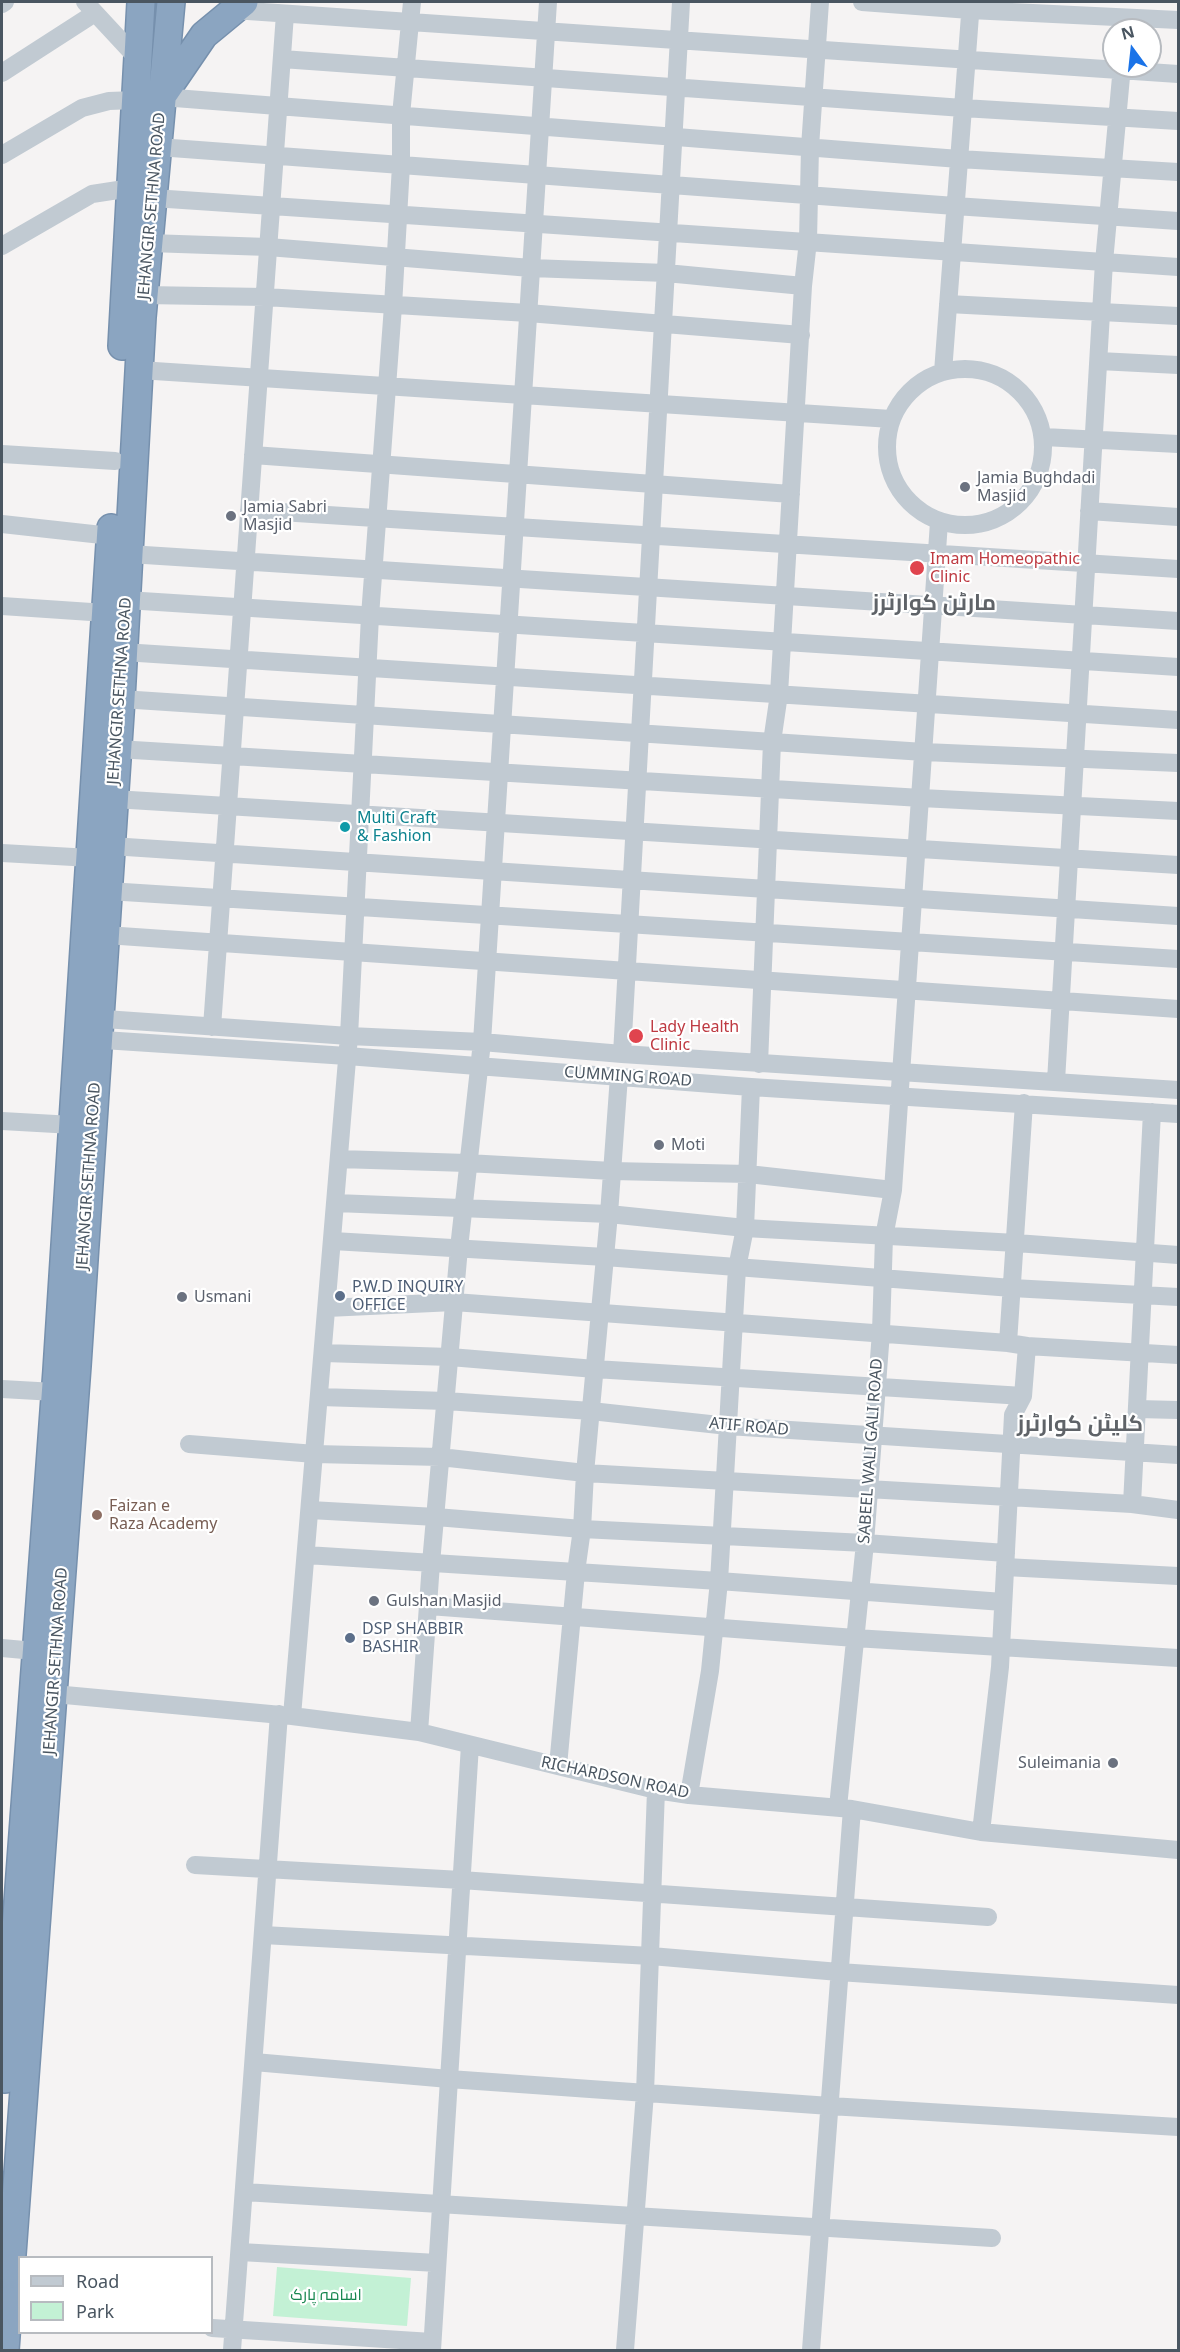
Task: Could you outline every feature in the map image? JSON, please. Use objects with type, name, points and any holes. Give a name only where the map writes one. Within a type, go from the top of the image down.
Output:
[{"type":"highway","name":"JEHANGIR SETHNA ROAD","points":[[5,2350],[13,2314],[54,1694],[89,1028],[120,545],[139,370],[149,243],[142,193],[135,100],[141,2]]},
{"type":"highway","name":"JEHANGIR SETHNA ROAD","points":[[120,545],[115,461],[142,193],[158,147],[171,2]]},
{"type":"highway","points":[[162,97],[204,35],[238,6]]},
{"type":"highway","name":"JEHANGIR SETHNA ROAD","points":[[2,2134],[5,2031],[55,1392],[73,1125],[106,935],[108,891],[101,852],[114,799],[123,652],[116,606]]},
{"type":"street","points":[[232,2350],[268,1869],[306,1555],[349,1036],[370,616],[393,306],[401,165],[401,116],[412,2]]},
{"type":"street","points":[[419,1732],[454,1302],[477,1067],[482,1042],[548,2]]},
{"type":"street","points":[[622,1054],[681,2]]},
{"type":"street","points":[[759,1064],[772,742],[779,694],[803,286],[808,241],[810,147],[815,98],[819,2]]},
{"type":"street","points":[[862,2],[970,6],[1179,20]]},
{"type":"street","points":[[238,6],[285,14],[411,23],[966,61],[1102,66]]},
{"type":"street","points":[[943,372],[970,6]]},
{"type":"street","points":[[2,73],[90,7],[137,58]]},
{"type":"street","points":[[212,1027],[285,14]]},
{"type":"street","points":[[282,59],[815,98],[1179,121]]},
{"type":"street","points":[[1162,72],[1179,74]]},
{"type":"street","points":[[1056,1082],[1100,313],[1121,78]]},
{"type":"street","points":[[162,97],[959,159],[1179,172]]},
{"type":"street","points":[[2,155],[82,108],[110,101],[135,100]]},
{"type":"street","points":[[158,147],[1179,221]]},
{"type":"street","points":[[2,246],[92,194],[142,193],[271,206],[1179,267]]},
{"type":"street","points":[[149,243],[268,247],[531,268],[666,273],[803,286]]},
{"type":"street","points":[[144,294],[265,297],[528,313],[801,335]]},
{"type":"street","points":[[948,304],[1179,316]]},
{"type":"street","points":[[1099,361],[1179,364]]},
{"type":"street","points":[[970,368],[996,375],[1019,389],[1035,411],[1044,437],[1043,463],[1033,488],[1015,508],[992,522],[966,526],[939,522],[917,510],[899,492],[888,469],[886,444],[891,419],[903,398],[921,382],[943,372],[970,368]]},
{"type":"street","points":[[139,370],[891,419]]},
{"type":"street","points":[[1044,437],[1179,444]]},
{"type":"street","points":[[2,454],[115,461]]},
{"type":"street","points":[[253,455],[791,494]]},
{"type":"street","points":[[249,510],[1179,569]]},
{"type":"street","points":[[1089,511],[1179,517]]},
{"type":"street","name":"SABEEL WALI GALI ROAD","points":[[811,2350],[844,1906],[845,1808],[858,1591],[865,1543],[867,1490],[881,1332],[885,1237],[893,1190],[912,942],[939,522]]},
{"type":"street","points":[[2,524],[120,545],[246,561],[1084,613],[1179,621]]},
{"type":"street","points":[[2,606],[242,608],[1179,667]]},
{"type":"street","points":[[123,652],[1179,720]]},
{"type":"street","points":[[121,699],[924,752],[1179,763]]},
{"type":"street","points":[[117,749],[921,798],[1179,811]]},
{"type":"street","points":[[114,799],[1179,864]]},
{"type":"street","points":[[2,853],[225,853],[1179,916]]},
{"type":"street","points":[[108,891],[1179,959]]},
{"type":"street","points":[[106,935],[1179,1009]]},
{"type":"street","name":"CUMMING ROAD","points":[[89,1028],[212,1027],[482,1042],[759,1064],[902,1071],[1179,1090]]},
{"type":"street","name":"CUMMING ROAD","points":[[89,1028],[347,1056],[477,1067],[1179,1114]]},
{"type":"street","points":[[558,1766],[582,1529],[619,1076]]},
{"type":"street","points":[[689,1795],[715,1628],[738,1268],[745,1228],[751,1087]]},
{"type":"street","points":[[1008,1343],[1024,1103]]},
{"type":"street","points":[[1132,1504],[1152,1112]]},
{"type":"street","points":[[2,1121],[73,1125]]},
{"type":"street","points":[[339,1159],[612,1171],[748,1174],[893,1190]]},
{"type":"street","points":[[336,1203],[609,1214],[745,1228],[1016,1243],[1179,1256]]},
{"type":"street","points":[[333,1241],[605,1257],[1012,1288],[1179,1297]]},
{"type":"street","points":[[327,1308],[454,1302],[881,1332],[1027,1346],[1179,1355]]},
{"type":"street","points":[[981,1832],[1001,1646],[1012,1415],[1023,1396],[1027,1346]]},
{"type":"street","points":[[324,1353],[450,1357],[595,1369],[1023,1396]]},
{"type":"street","points":[[2,1389],[55,1392]]},
{"type":"street","name":"ATIF ROAD","points":[[320,1396],[446,1401],[591,1411],[728,1426],[1179,1455]]},
{"type":"street","points":[[1137,1409],[1179,1410]]},
{"type":"street","points":[[189,1444],[315,1454],[440,1458],[585,1473],[1132,1504],[1179,1510]]},
{"type":"street","points":[[310,1510],[582,1529],[865,1543],[1005,1560],[1179,1576]]},
{"type":"street","points":[[306,1555],[719,1581],[1003,1602]]},
{"type":"street","points":[[429,1606],[855,1638],[1179,1658]]},
{"type":"street","points":[[2,1648],[35,1652]]},
{"type":"street","name":"RICHARDSON ROAD","points":[[54,1694],[286,1715],[419,1732],[656,1790],[689,1795],[845,1808],[981,1832],[1179,1850]]},
{"type":"street","points":[[213,2328],[432,2346],[470,1745]]},
{"type":"street","points":[[625,2350],[645,2093],[656,1790]]},
{"type":"street","points":[[195,1865],[461,1880],[988,1917]]},
{"type":"street","points":[[263,1935],[651,1956],[839,1972],[1179,1995]]},
{"type":"street","points":[[254,2062],[645,2093],[1179,2127]]},
{"type":"street","points":[[244,2192],[992,2238]]},
{"type":"street","points":[[240,2252],[437,2263]]},
{"type":"green space","name":"اسامہ پارک","points":[[277,2267],[411,2278],[407,2326],[273,2316]]},
{"type":"place","name":"Jamia Bughdadi Masjid","points":[[965,487]]},
{"type":"place","name":"Jamia Sabri Masjid","points":[[231,516]]},
{"type":"place","name":"Imam Homeopathic Clinic","points":[[917,568]]},
{"type":"place","name":"Multi Craft & Fashion","points":[[345,827]]},
{"type":"place","name":"Lady Health Clinic","points":[[636,1036]]},
{"type":"place","name":"Moti","points":[[659,1145]]},
{"type":"place","name":"P.W.D INQUIRY OFFICE","points":[[340,1296]]},
{"type":"place","name":"Usmani","points":[[182,1297]]},
{"type":"place","name":"Faizan e Raza Academy","points":[[97,1515]]},
{"type":"place","name":"Gulshan Masjid","points":[[374,1601]]},
{"type":"place","name":"DSP SHABBIR BASHIR","points":[[350,1638]]},
{"type":"place","name":"Suleimania","points":[[1113,1763]]},
{"type":"district","name":"مارٹن کوارٹرز","points":[[934,604]]},
{"type":"district","name":"کلیٹن کوارٹرز","points":[[1080,1425]]}]
